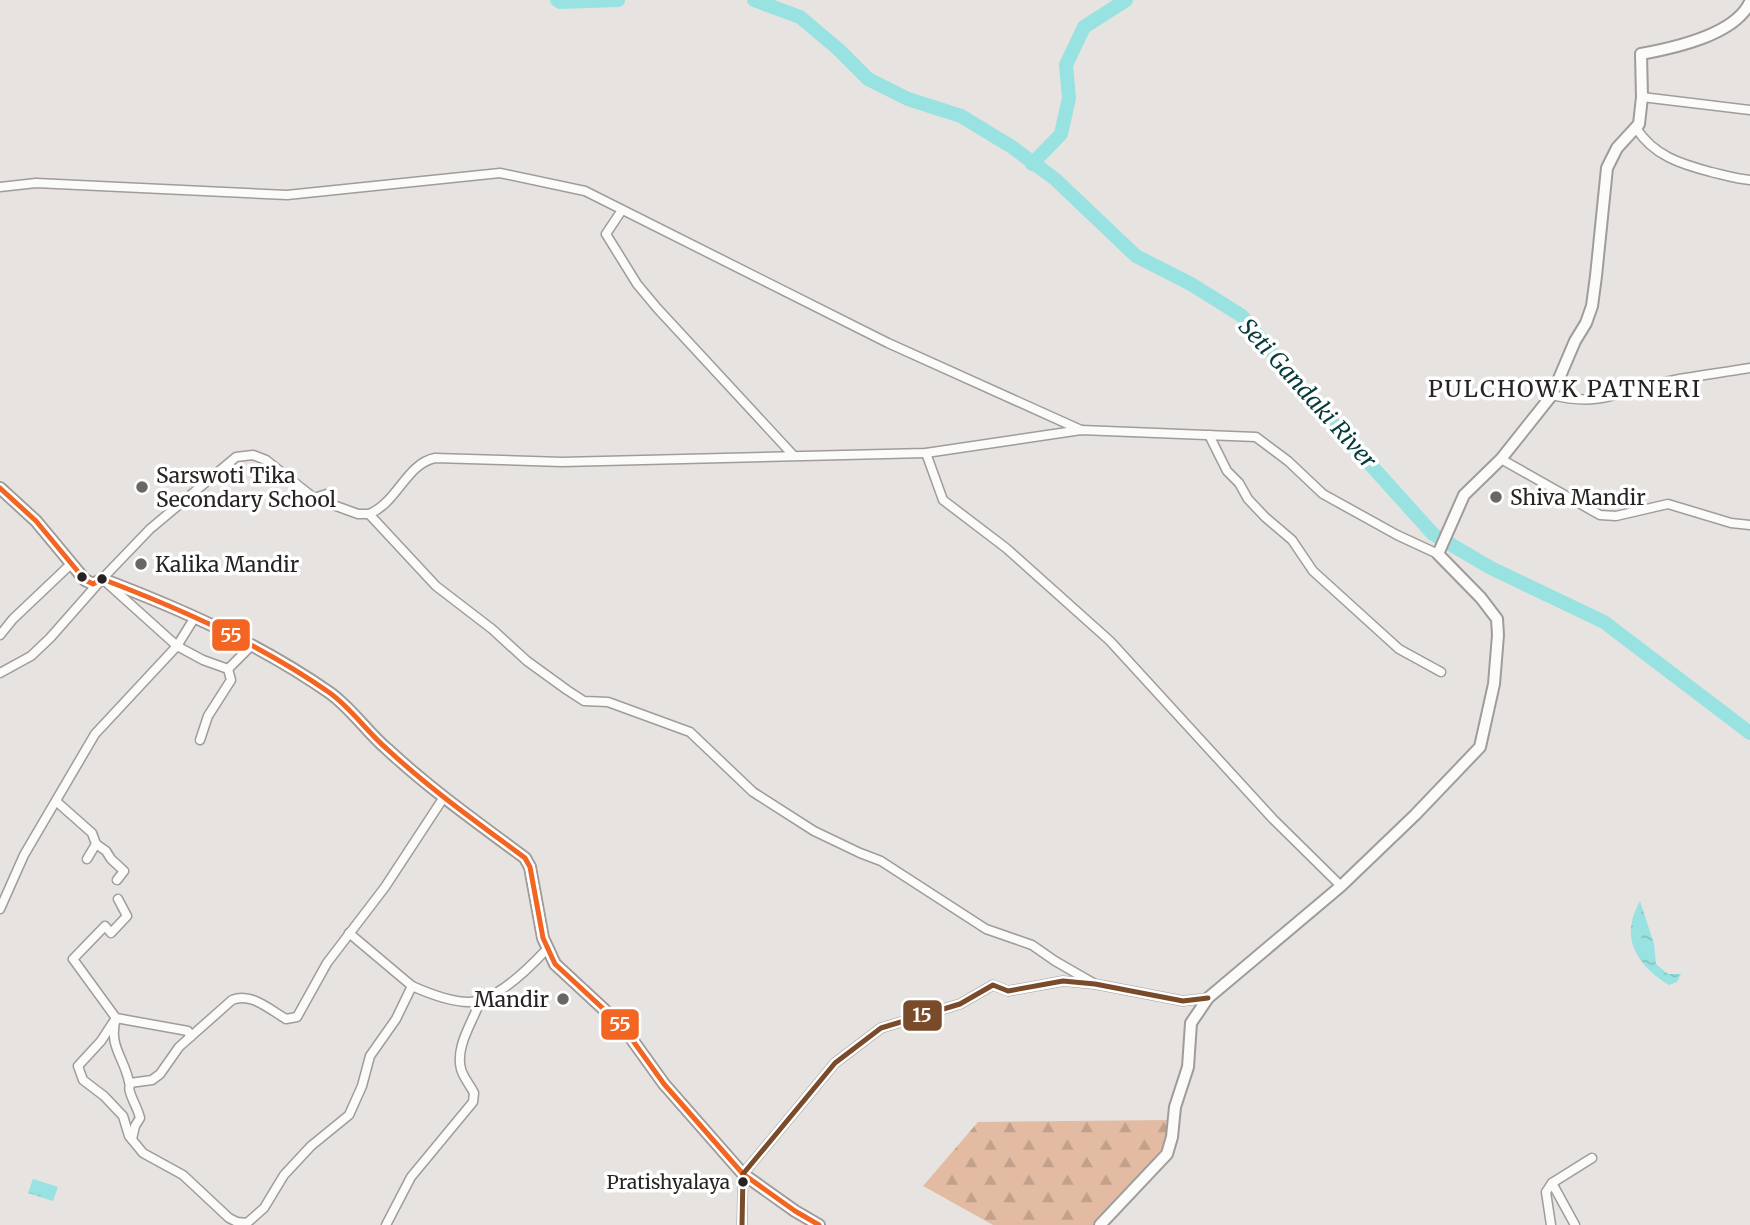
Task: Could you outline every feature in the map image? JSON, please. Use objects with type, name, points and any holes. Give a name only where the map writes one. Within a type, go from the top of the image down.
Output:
[{"type":"main road","points":[[1100,1225],[1167,1154],[1175,1107],[1188,1067],[1191,1023],[1208,998],[1341,886],[1415,815],[1480,747],[1494,684],[1497,619],[1481,598],[1438,554],[1464,495],[1501,459],[1552,395],[1575,341],[1586,323],[1592,306],[1607,168],[1617,148],[1636,128],[1640,117],[1641,54],[1697,41],[1742,15],[1750,2]]},
{"type":"main road","points":[[0,488],[36,521],[88,582],[93,584],[102,579],[195,617],[251,646],[331,694],[386,749],[528,863],[547,950],[559,967],[607,1009],[664,1084],[743,1174],[794,1211],[819,1225]]},
{"type":"street","points":[[1642,97],[1750,110]]},
{"type":"street","points":[[1636,128],[1644,141],[1659,153],[1679,163],[1750,180]]},
{"type":"street","points":[[0,187],[36,183],[287,194],[500,173],[585,191],[888,343],[1081,430]]},
{"type":"street","points":[[622,210],[606,234],[637,284],[793,455]]},
{"type":"street","points":[[1552,395],[1584,401],[1603,399],[1663,382],[1750,368]]},
{"type":"street","points":[[0,673],[31,656],[150,529],[236,457],[253,456],[266,460],[314,498],[358,514],[369,514],[388,502],[418,464],[435,458],[562,462],[926,453],[1081,430],[1256,437],[1288,461],[1323,494],[1397,535],[1438,554]]},
{"type":"street","points":[[1209,435],[1227,471],[1237,480],[1248,499],[1288,537],[1313,570],[1399,649],[1441,672]]},
{"type":"street","points":[[926,453],[943,500],[1006,548],[1111,641],[1264,809],[1341,886]]},
{"type":"street","points":[[1501,459],[1600,515],[1616,516],[1668,504],[1731,523],[1750,525]]},
{"type":"street","points":[[314,498],[330,493]]},
{"type":"street","points":[[369,514],[436,586],[492,629],[527,661],[567,690],[584,701],[608,702],[690,733],[753,792],[814,831],[881,861],[986,929],[1032,945],[1095,984]]},
{"type":"street","points":[[0,635],[13,619],[72,563]]},
{"type":"street","points":[[102,579],[177,646],[228,669]]},
{"type":"street","points":[[0,909],[24,855],[95,734],[177,646],[195,617]]},
{"type":"street","points":[[228,669],[251,646]]},
{"type":"street","points":[[200,740],[208,716],[231,680],[228,669]]},
{"type":"street","points":[[130,1083],[152,1080],[179,1047],[232,1000],[239,997],[253,999],[286,1019],[297,1017],[327,963],[385,887],[444,797]]},
{"type":"street","points":[[57,802],[92,833],[96,844],[124,871],[117,880]]},
{"type":"street","points":[[87,859],[96,844]]},
{"type":"street","points":[[118,899],[127,916],[111,933],[106,926],[73,959],[116,1018],[188,1031],[190,1037]]},
{"type":"street","points":[[349,933],[412,986],[453,1000],[480,1001],[516,978],[547,950]]},
{"type":"street","points":[[742,1225],[743,1174],[835,1063],[881,1028],[960,1004],[993,985],[1008,991],[1063,981],[1095,984],[1183,1001],[1208,998]]},
{"type":"street","points":[[116,1018],[101,1041],[78,1066],[83,1080],[104,1096],[123,1116],[132,1139],[144,1153],[183,1175],[229,1218],[247,1223],[264,1208],[284,1175],[312,1146],[349,1115],[362,1086],[370,1056],[396,1019],[412,986]]},
{"type":"street","points":[[386,1225],[411,1177],[473,1102],[474,1093],[461,1072],[459,1057],[480,1001]]},
{"type":"street","points":[[116,1018],[112,1031],[118,1056],[130,1083],[129,1091],[137,1105],[140,1118],[132,1133],[132,1139]]},
{"type":"street","points":[[1551,1225],[1546,1192],[1552,1183],[1592,1158]]},
{"type":"street","points":[[1552,1183],[1575,1225]]},
{"type":"green space","points":[[1173,1120],[1170,1146],[1100,1225],[993,1225],[923,1186],[978,1122]]},
{"type":"water","points":[[1640,901],[1654,944],[1656,964],[1668,974],[1681,974],[1677,982],[1669,985],[1661,980],[1646,967],[1635,951],[1631,932],[1633,917]]},
{"type":"water","points":[[33,1179],[58,1187],[53,1201],[28,1193]]},
{"type":"waterway","name":"Seti Gandaki River","points":[[557,0],[618,0]]},
{"type":"waterway","name":"Seti Gandaki River","points":[[754,0],[800,17],[868,79],[908,99],[961,116],[1012,147],[1055,179],[1136,256],[1191,284],[1242,316],[1304,391],[1433,534],[1491,568],[1604,622],[1750,733]]},
{"type":"waterway","points":[[1032,164],[1061,134],[1069,98],[1066,65],[1084,27],[1126,0]]},
{"type":"transit line","name":"55","points":[[0,488],[36,521],[85,580],[93,584],[102,579],[190,615],[248,643],[303,675],[338,699],[420,778],[525,858],[530,867],[543,938],[555,964],[623,1027],[664,1084],[743,1174],[819,1225]]},
{"type":"transit line","name":"15","points":[[742,1225],[743,1174],[835,1063],[881,1028],[960,1004],[993,985],[1008,991],[1063,981],[1095,984],[1183,1001],[1208,998]]},
{"type":"place","name":"Sarswoti Tika Secondary School","points":[[142,487]]},
{"type":"place","name":"Shiva Mandir","points":[[1496,497]]},
{"type":"place","name":"Kalika Mandir","points":[[141,564]]},
{"type":"place","name":"Mandir","points":[[563,999]]},
{"type":"place","name":"Pratishyalaya","points":[[743,1182]]},
{"type":"district","name":"PULCHOWK PATNERI","points":[[1565,388]]}]
